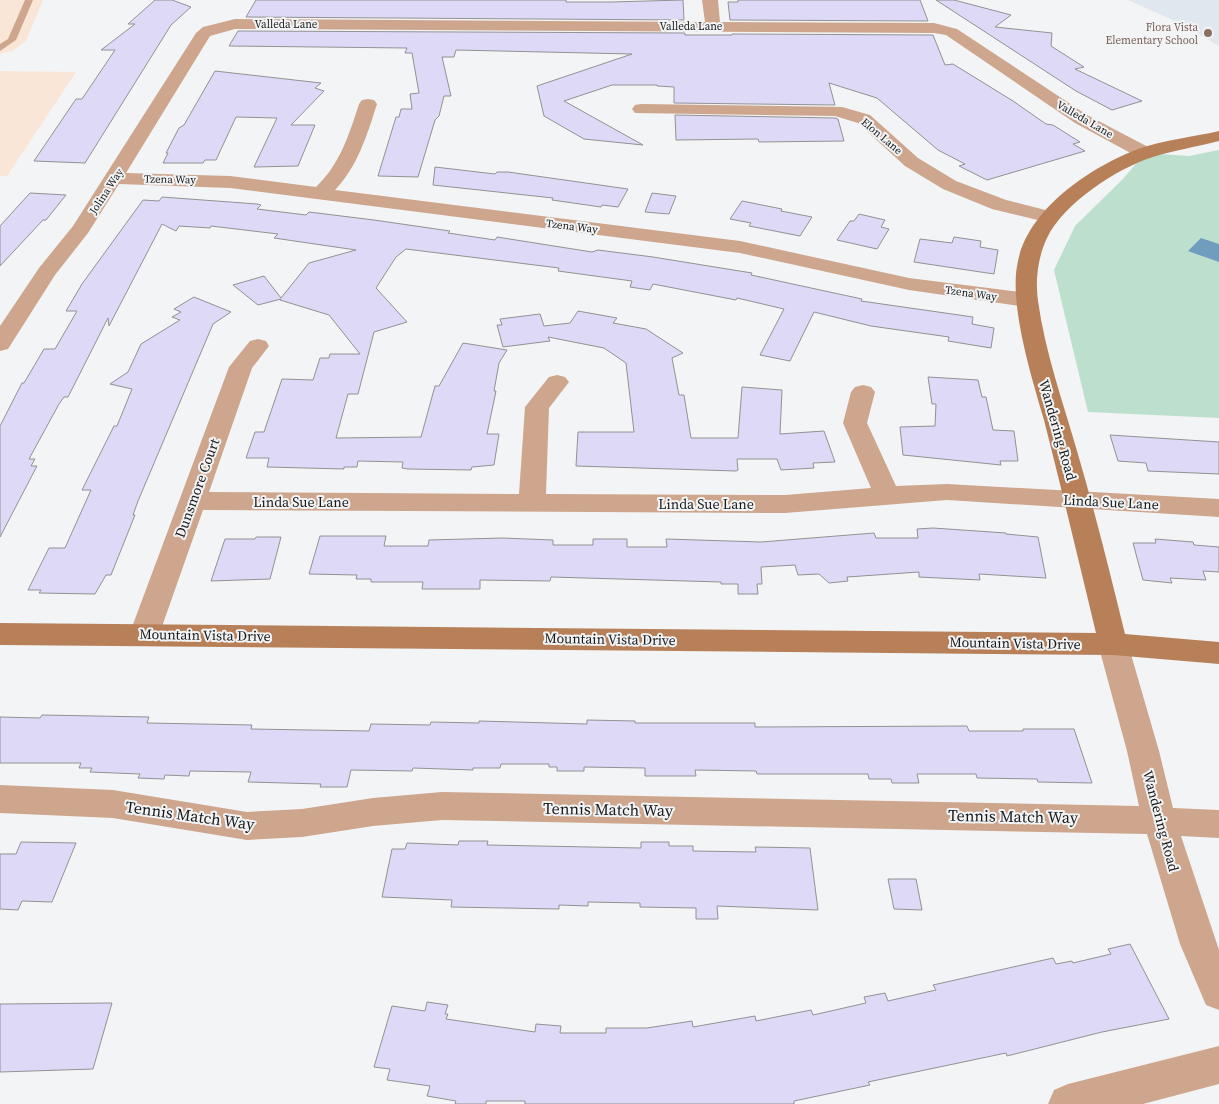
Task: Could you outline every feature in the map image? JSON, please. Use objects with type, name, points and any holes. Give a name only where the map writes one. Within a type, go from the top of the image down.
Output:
[{"type":"street","points":[[710,0],[713,26]]},
{"type":"street","name":"Valleda Lane","points":[[204,33],[235,24],[934,28],[951,32],[1081,120],[1146,153]]},
{"type":"street","name":"Jolina Way","points":[[0,344],[46,272],[81,229],[115,178],[204,33]]},
{"type":"street","points":[[321,193],[336,180],[351,156],[368,104]]},
{"type":"street","name":"Elon Lane","points":[[641,109],[836,111],[856,116],[864,120],[917,166],[944,183],[967,194],[1026,212],[1050,216]]},
{"type":"street","name":"Wandering Road","points":[[1219,136],[1146,153],[1105,172],[1067,199],[1050,216],[1037,238],[1028,261],[1027,300],[1039,360],[1078,500],[1159,820],[1198,944],[1219,993]]},
{"type":"street","name":"Tzena Way","points":[[115,178],[230,182],[740,247],[909,284],[1027,300]]},
{"type":"street","name":"Dunsmore Court","points":[[144,635],[241,367],[258,346]]},
{"type":"street","points":[[532,504],[537,407],[557,382]]},
{"type":"street","points":[[863,392],[855,423],[887,495]]},
{"type":"street","name":"Linda Sue Lane","points":[[193,501],[785,504],[947,492],[1219,508]]},
{"type":"street","name":"Mountain Vista Drive","points":[[0,634],[1113,644],[1219,653]]},
{"type":"street","name":"Tennis Match Way","points":[[0,799],[113,804],[247,826],[302,822],[373,812],[442,806],[1159,820],[1219,824]]},
{"type":"street","points":[[1068,1104],[1219,1065]]},
{"type":"lane","points":[[0,48],[12,40],[30,0]]},
{"type":"shaded area","points":[[0,0],[43,0],[26,41],[12,51],[0,54]]},
{"type":"shaded area","name":"Flora Vista Elementary School","points":[[1128,0],[1219,0],[1219,46],[1177,22]]},
{"type":"shaded area","points":[[0,71],[76,72],[7,176],[0,176]]},
{"type":"green space","points":[[1219,150],[1219,418],[1088,412],[1054,270],[1075,226],[1123,179],[1145,153],[1189,156]]},
{"type":"water","points":[[1201,238],[1219,244],[1219,262],[1188,251]]},
{"type":"building","points":[[155,0],[172,0],[191,7],[171,25],[85,163],[34,161],[76,99],[82,99],[115,50],[101,50],[135,24],[128,24]]},
{"type":"building","points":[[256,0],[566,0],[566,2],[611,2],[683,0],[684,20],[246,17]]},
{"type":"building","points":[[738,0],[920,0],[928,21],[730,20],[728,2],[738,2]]},
{"type":"building","points":[[936,0],[954,0],[1011,15],[995,27],[1052,33],[1051,46],[1084,67],[1075,69],[1142,101],[1112,110],[1076,91]]},
{"type":"building","points":[[238,31],[933,35],[945,65],[953,64],[1046,124],[1053,125],[1080,142],[1073,144],[1085,151],[987,180],[959,166],[965,164],[938,150],[877,98],[829,83],[835,105],[674,103],[674,87],[612,85],[564,101],[643,145],[584,139],[544,116],[537,86],[632,54],[456,50],[454,57],[442,57],[451,96],[444,96],[418,177],[378,176],[396,117],[399,117],[401,109],[412,109],[410,94],[419,93],[412,53],[405,53],[407,48],[229,46]]},
{"type":"building","points":[[215,71],[321,83],[315,88],[324,91],[291,125],[315,125],[298,166],[254,167],[277,118],[236,117],[216,160],[205,160],[203,163],[163,163],[179,128],[184,125]]},
{"type":"building","points":[[675,115],[835,118],[838,119],[844,141],[759,142],[758,139],[676,140]]},
{"type":"building","points":[[435,167],[495,174],[497,172],[508,172],[628,189],[618,207],[602,205],[601,207],[552,200],[553,198],[433,185]]},
{"type":"building","points":[[30,193],[66,195],[46,220],[43,220],[0,266],[0,226]]},
{"type":"building","points":[[652,193],[676,196],[669,214],[645,212]]},
{"type":"building","points":[[162,197],[257,204],[261,205],[257,209],[306,215],[309,212],[374,220],[450,231],[448,233],[495,240],[497,237],[592,252],[598,250],[653,257],[752,273],[751,275],[862,299],[861,301],[973,317],[972,324],[994,328],[991,348],[948,341],[949,337],[871,326],[814,312],[790,361],[760,355],[784,309],[737,298],[736,300],[653,284],[650,290],[630,287],[632,281],[558,271],[559,268],[406,249],[396,257],[376,288],[407,322],[374,332],[358,394],[348,394],[336,438],[421,437],[435,386],[439,386],[463,343],[507,350],[499,363],[494,391],[496,391],[487,434],[499,434],[494,465],[472,467],[471,470],[408,469],[402,468],[403,462],[358,461],[357,467],[344,467],[344,469],[267,467],[269,458],[246,458],[255,432],[264,432],[282,379],[313,380],[320,358],[329,358],[330,354],[360,354],[329,315],[281,299],[258,305],[233,285],[264,276],[281,298],[309,263],[356,250],[274,238],[278,234],[211,226],[210,228],[179,226],[176,231],[162,224],[109,326],[108,318],[68,397],[64,397],[59,404],[29,459],[35,459],[31,466],[37,466],[0,537],[0,426],[22,383],[24,383],[44,349],[55,349],[77,311],[66,311],[82,284],[143,200],[159,201]]},
{"type":"building","points":[[742,201],[812,217],[800,236],[749,226],[751,223],[730,219]]},
{"type":"building","points":[[859,214],[885,220],[881,227],[889,229],[877,249],[837,240],[850,221],[854,221]]},
{"type":"building","points":[[954,237],[981,241],[980,247],[998,250],[994,274],[914,262],[920,239],[952,243]]},
{"type":"building","points":[[194,297],[231,312],[213,324],[138,501],[133,515],[135,515],[111,575],[106,575],[95,594],[39,593],[41,590],[28,590],[49,548],[65,548],[91,490],[82,490],[114,426],[117,426],[132,389],[110,384],[128,372],[141,344],[180,320],[172,317],[181,312],[174,309]]},
{"type":"building","points":[[578,311],[617,318],[613,323],[646,329],[683,353],[672,358],[679,395],[684,395],[691,438],[738,438],[742,387],[782,390],[780,434],[824,431],[835,462],[813,463],[814,468],[781,470],[777,459],[737,459],[738,470],[736,471],[576,466],[578,432],[634,432],[626,363],[604,348],[548,337],[550,341],[503,347],[497,325],[502,325],[500,319],[540,314],[544,326],[570,323]]},
{"type":"building","points":[[928,377],[978,380],[982,397],[986,397],[993,430],[1014,431],[1018,461],[1000,461],[1001,465],[903,455],[900,427],[935,426],[936,404],[932,404]]},
{"type":"building","points":[[1110,435],[1219,442],[1219,474],[1148,471],[1146,463],[1118,461]]},
{"type":"building","points":[[933,528],[1038,537],[1046,578],[979,574],[980,580],[919,577],[919,572],[847,577],[848,581],[829,583],[819,574],[798,575],[795,565],[761,567],[762,584],[757,584],[758,594],[738,594],[738,584],[721,584],[721,582],[551,577],[550,581],[480,580],[480,589],[422,589],[423,582],[371,582],[371,579],[356,579],[357,575],[309,574],[320,536],[386,536],[384,546],[428,546],[429,540],[502,538],[553,540],[553,545],[593,545],[593,539],[627,539],[627,547],[667,547],[666,539],[761,542],[874,533],[876,538],[918,538],[917,529]]},
{"type":"building","points":[[256,537],[281,537],[270,579],[211,581],[225,539],[255,539]]},
{"type":"building","points":[[1155,539],[1193,542],[1194,545],[1219,547],[1219,572],[1203,571],[1206,580],[1170,578],[1172,583],[1143,580],[1133,543],[1156,543]]},
{"type":"building","points":[[42,715],[149,717],[147,723],[252,725],[251,729],[369,731],[371,724],[430,725],[431,722],[479,723],[479,721],[587,724],[587,720],[635,721],[635,723],[755,723],[755,727],[967,726],[969,731],[1074,729],[1092,783],[1038,782],[1037,779],[977,778],[976,774],[917,774],[919,783],[892,783],[891,779],[869,779],[868,774],[757,774],[756,771],[695,770],[696,776],[645,776],[645,768],[584,767],[584,771],[557,771],[557,767],[549,767],[549,764],[501,764],[500,768],[473,768],[473,770],[413,768],[412,771],[351,770],[347,787],[320,787],[321,784],[248,782],[251,772],[190,771],[189,776],[165,775],[164,779],[138,778],[140,774],[90,772],[92,768],[79,768],[81,763],[0,763],[0,717],[40,718]]},
{"type":"building","points":[[459,841],[488,841],[487,845],[641,848],[641,842],[669,842],[669,846],[693,846],[693,851],[756,852],[755,847],[810,848],[818,910],[717,906],[718,919],[696,919],[696,908],[640,907],[640,903],[588,902],[588,906],[559,905],[559,909],[451,907],[452,900],[382,897],[392,849],[405,849],[407,843],[458,845]]},
{"type":"building","points":[[21,842],[76,843],[52,902],[22,901],[18,910],[0,909],[0,854],[16,854]]},
{"type":"building","points":[[888,879],[916,879],[922,910],[894,909]]},
{"type":"building","points":[[1130,944],[1169,1019],[1102,1032],[1007,1056],[1006,1053],[868,1082],[870,1085],[794,1101],[794,1104],[525,1104],[525,1101],[486,1101],[486,1104],[455,1104],[456,1101],[427,1096],[430,1086],[387,1080],[390,1069],[374,1067],[392,1006],[425,1011],[427,1002],[448,1005],[445,1014],[448,1014],[446,1019],[535,1032],[536,1024],[561,1026],[560,1033],[606,1033],[606,1028],[647,1028],[692,1021],[693,1027],[755,1016],[756,1021],[811,1010],[813,1015],[866,1003],[864,997],[885,993],[888,1001],[936,990],[933,985],[1053,958],[1056,964],[1072,961],[1073,963],[1111,954],[1108,949]]},
{"type":"building","points":[[112,1003],[93,1069],[0,1072],[0,1004]]},
{"type":"place","name":"Flora Vista Elementary School","points":[[1208,33]]}]
